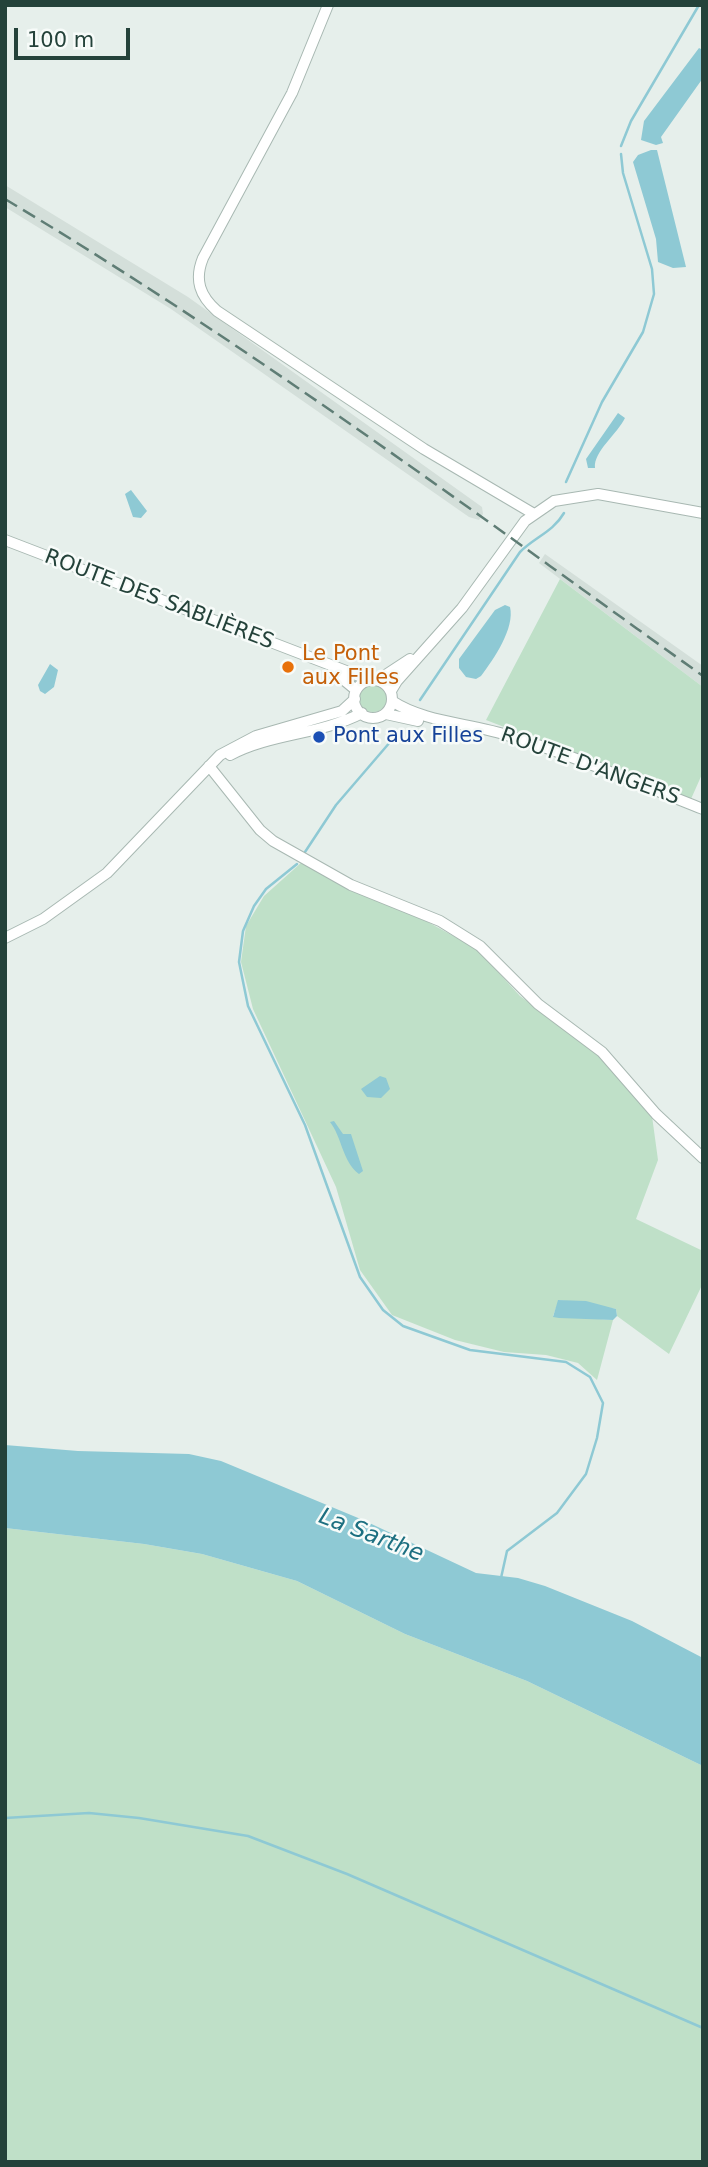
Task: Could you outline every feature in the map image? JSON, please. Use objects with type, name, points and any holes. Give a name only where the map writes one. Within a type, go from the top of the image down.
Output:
[{"type":"street","points":[[328,5],[292,93],[203,258],[198,273],[201,291],[217,311],[424,449],[503,496],[529,517]]},
{"type":"street","points":[[209,766],[236,752],[270,740],[318,731],[362,713],[373,718],[386,714],[391,696],[462,608],[529,517],[554,501],[588,494],[611,495],[703,513]]},
{"type":"street","name":"ROUTE DES SABLIÈRES","points":[[5,540],[312,660],[373,680]]},
{"type":"street","points":[[5,938],[43,919],[107,873],[209,766],[241,742],[322,719],[346,709],[356,695],[373,680],[434,640]]},
{"type":"street","name":"ROUTE DES SABLIÈRES","points":[[312,660],[340,675],[356,695]]},
{"type":"street","points":[[373,680],[391,696]]},
{"type":"street","points":[[356,695],[362,713]]},
{"type":"street","name":"ROUTE D'ANGERS","points":[[391,696],[407,711],[477,726],[523,740],[703,809]]},
{"type":"street","name":"ROUTE D'ANGERS","points":[[386,714],[438,724],[477,726]]},
{"type":"street","points":[[209,766],[260,831],[273,841],[351,885],[440,921],[480,947],[538,1004],[602,1052],[656,1114],[703,1157]]},
{"type":"shaded area","points":[[5,185],[188,297],[482,507],[483,514],[479,520],[469,517],[171,309],[5,207]]},
{"type":"shaded area","points":[[545,554],[703,666],[703,687],[539,563]]},
{"type":"green space","points":[[560,579],[703,687],[703,772],[691,799],[486,720]]},
{"type":"green space","points":[[373,684],[383,688],[387,698],[383,708],[373,712],[363,708],[359,698],[363,688]]},
{"type":"green space","points":[[302,862],[415,915],[477,949],[520,996],[599,1054],[652,1116],[658,1160],[636,1219],[703,1251],[703,1283],[669,1354],[617,1316],[616,1309],[559,1300],[553,1316],[613,1320],[597,1380],[578,1363],[546,1355],[504,1352],[455,1340],[392,1315],[360,1270],[336,1187],[253,1009],[241,962],[246,926],[264,896]]},
{"type":"green space","points":[[5,1528],[144,1544],[202,1554],[297,1581],[405,1634],[527,1681],[703,1766],[703,2162],[5,2162]]},
{"type":"water","points":[[699,48],[703,50],[703,78],[661,137],[663,143],[656,145],[641,140],[644,121]]},
{"type":"water","points":[[657,150],[686,267],[673,268],[658,262],[656,239],[633,162],[638,155]]},
{"type":"water","points":[[618,413],[625,418],[622,424],[602,449],[595,468],[588,468],[586,459]]},
{"type":"water","points":[[131,490],[147,511],[141,518],[133,517],[125,494]]},
{"type":"water","points":[[505,605],[510,607],[511,615],[502,643],[481,676],[476,679],[466,677],[459,668],[459,659],[495,610]]},
{"type":"water","points":[[50,664],[58,670],[54,687],[45,694],[40,691],[38,685]]},
{"type":"water","points":[[380,1076],[386,1078],[390,1089],[381,1098],[367,1097],[361,1089]]},
{"type":"water","points":[[334,1121],[343,1134],[351,1134],[363,1171],[359,1174],[349,1162],[330,1122]]},
{"type":"water","points":[[558,1300],[586,1301],[616,1309],[617,1316],[613,1320],[553,1317]]},
{"type":"water","name":"La Sarthe","points":[[5,1445],[78,1451],[189,1454],[221,1461],[363,1520],[476,1573],[518,1578],[545,1586],[632,1621],[703,1658],[703,1766],[527,1681],[405,1634],[297,1581],[202,1554],[144,1544],[5,1528]]},
{"type":"waterway","points":[[621,146],[631,121],[699,5]]},
{"type":"waterway","points":[[566,482],[602,402],[643,332],[654,294],[652,269],[623,173],[621,154]]},
{"type":"waterway","points":[[420,700],[520,552],[555,525],[564,513]]},
{"type":"waterway","points":[[305,852],[336,805],[397,734]]},
{"type":"waterway","points":[[297,864],[266,889],[254,906],[243,931],[239,962],[248,1006],[305,1125],[360,1277],[383,1310],[403,1326],[470,1350],[566,1362],[590,1377],[603,1403],[597,1438],[586,1474],[557,1513],[507,1551],[501,1578]]},
{"type":"waterway","points":[[5,1818],[89,1813],[139,1818],[248,1836],[347,1874],[703,2028]]},
{"type":"railway","points":[[5,199],[95,254],[272,370],[703,676]]},
{"type":"place","name":"Le Pont aux Filles","points":[[288,667]]},
{"type":"place","name":"Pont aux Filles","points":[[319,737]]}]
